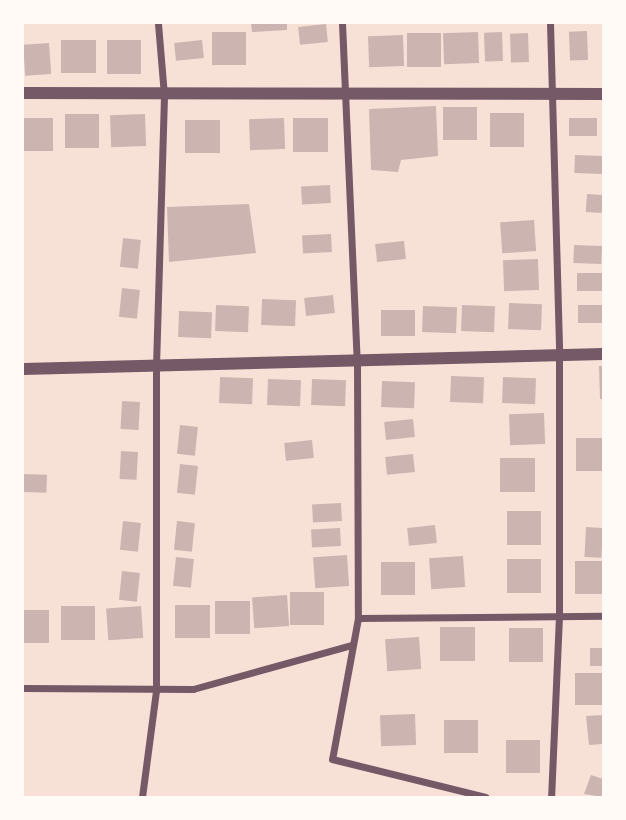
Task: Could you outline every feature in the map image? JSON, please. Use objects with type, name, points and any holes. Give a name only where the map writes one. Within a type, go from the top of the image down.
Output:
[{"type":"street","points":[[142,797],[156,690],[156,366],[164,95],[158,23]]},
{"type":"street","points":[[342,23],[342,95],[357,362],[358,618],[332,759],[485,797]]},
{"type":"street","points":[[550,23],[559,355],[559,616],[551,797]]},
{"type":"street","points":[[23,93],[603,94]]},
{"type":"street","points":[[23,369],[603,354]]},
{"type":"street","points":[[358,618],[603,616]]},
{"type":"street","points":[[23,688],[193,689],[255,675],[352,645]]},
{"type":"building","points":[[251,23],[287,23],[287,30],[252,32]]},
{"type":"building","points":[[326,24],[328,42],[300,45],[298,27]]},
{"type":"building","points":[[587,31],[588,60],[570,61],[569,32]]},
{"type":"building","points":[[212,32],[246,32],[246,65],[212,65]]},
{"type":"building","points":[[478,32],[479,63],[444,64],[443,33]]},
{"type":"building","points":[[502,32],[503,61],[485,62],[484,33]]},
{"type":"building","points":[[407,33],[441,33],[441,67],[407,67]]},
{"type":"building","points":[[528,33],[529,62],[511,63],[510,34]]},
{"type":"building","points":[[403,35],[404,66],[369,67],[368,36]]},
{"type":"building","points":[[61,40],[96,40],[96,73],[61,73]]},
{"type":"building","points":[[107,40],[141,40],[141,74],[107,74]]},
{"type":"building","points":[[202,40],[204,58],[176,61],[174,43]]},
{"type":"building","points":[[49,43],[51,74],[25,76],[23,45]]},
{"type":"building","points":[[436,106],[438,156],[401,160],[398,172],[371,170],[369,109]]},
{"type":"building","points":[[443,107],[477,107],[477,140],[443,140]]},
{"type":"building","points":[[490,113],[524,113],[524,147],[490,147]]},
{"type":"building","points":[[65,114],[99,114],[99,148],[65,148]]},
{"type":"building","points":[[145,114],[146,146],[111,147],[110,115]]},
{"type":"building","points":[[23,118],[53,118],[53,151],[23,151]]},
{"type":"building","points":[[284,118],[285,149],[250,150],[249,119]]},
{"type":"building","points":[[293,118],[328,118],[328,152],[293,152]]},
{"type":"building","points":[[569,118],[597,118],[597,136],[569,136]]},
{"type":"building","points":[[185,120],[220,120],[220,153],[185,153]]},
{"type":"building","points":[[575,155],[603,156],[602,174],[574,173]]},
{"type":"building","points":[[330,185],[331,203],[302,204],[301,187]]},
{"type":"building","points":[[587,194],[603,195],[602,213],[586,212]]},
{"type":"building","points":[[249,204],[256,253],[169,262],[167,207]]},
{"type":"building","points":[[534,220],[536,251],[502,253],[500,222]]},
{"type":"building","points":[[331,234],[332,252],[303,253],[302,236]]},
{"type":"building","points":[[123,238],[141,240],[138,269],[120,267]]},
{"type":"building","points":[[404,241],[406,259],[377,262],[375,244]]},
{"type":"building","points":[[574,245],[602,246],[601,264],[573,263]]},
{"type":"building","points":[[538,259],[539,290],[504,291],[503,260]]},
{"type":"building","points":[[577,273],[603,273],[603,291],[577,291]]},
{"type":"building","points":[[122,288],[140,290],[137,319],[119,317]]},
{"type":"building","points":[[333,295],[335,313],[306,316],[304,298]]},
{"type":"building","points":[[262,299],[296,300],[295,326],[261,325]]},
{"type":"building","points":[[509,303],[542,304],[541,330],[508,329]]},
{"type":"building","points":[[216,305],[249,306],[248,332],[215,331]]},
{"type":"building","points":[[462,305],[495,306],[494,332],[461,331]]},
{"type":"building","points":[[578,305],[603,305],[603,323],[578,323]]},
{"type":"building","points":[[423,306],[457,307],[456,333],[422,332]]},
{"type":"building","points":[[381,310],[415,310],[415,336],[381,336]]},
{"type":"building","points":[[179,311],[212,312],[211,338],[178,337]]},
{"type":"building","points":[[599,366],[603,366],[603,399],[600,399]]},
{"type":"building","points":[[451,376],[484,377],[483,403],[450,402]]},
{"type":"building","points":[[220,377],[253,378],[252,404],[219,403]]},
{"type":"building","points":[[503,377],[536,378],[535,404],[502,403]]},
{"type":"building","points":[[268,379],[301,380],[300,406],[267,405]]},
{"type":"building","points":[[312,379],[346,380],[345,406],[311,405]]},
{"type":"building","points":[[382,381],[415,382],[414,408],[381,407]]},
{"type":"building","points":[[122,401],[140,402],[139,430],[121,429]]},
{"type":"building","points":[[544,413],[545,444],[510,445],[509,414]]},
{"type":"building","points":[[413,419],[415,437],[386,440],[384,422]]},
{"type":"building","points":[[180,425],[198,427],[195,456],[177,454]]},
{"type":"building","points":[[576,438],[603,438],[603,471],[576,471]]},
{"type":"building","points":[[312,440],[314,458],[286,461],[284,443]]},
{"type":"building","points":[[121,451],[138,452],[137,480],[120,479]]},
{"type":"building","points":[[413,454],[415,472],[387,475],[385,457]]},
{"type":"building","points":[[500,458],[535,458],[535,492],[500,492]]},
{"type":"building","points":[[180,464],[198,466],[195,495],[177,493]]},
{"type":"building","points":[[23,474],[47,475],[46,493],[23,492]]},
{"type":"building","points":[[341,503],[342,521],[313,522],[312,505]]},
{"type":"building","points":[[507,511],[541,511],[541,545],[507,545]]},
{"type":"building","points":[[123,521],[141,523],[138,552],[120,550]]},
{"type":"building","points":[[177,521],[195,523],[192,552],[174,550]]},
{"type":"building","points":[[435,525],[437,543],[409,546],[407,528]]},
{"type":"building","points":[[586,527],[603,528],[601,558],[584,557]]},
{"type":"building","points":[[340,528],[341,546],[312,547],[311,530]]},
{"type":"building","points":[[347,555],[349,586],[315,588],[313,557]]},
{"type":"building","points":[[463,556],[465,587],[431,589],[429,558]]},
{"type":"building","points":[[176,557],[194,559],[191,588],[173,586]]},
{"type":"building","points":[[507,559],[541,559],[541,593],[507,593]]},
{"type":"building","points":[[575,561],[603,561],[603,594],[575,594]]},
{"type":"building","points":[[381,562],[415,562],[415,595],[381,595]]},
{"type":"building","points":[[122,571],[140,573],[137,602],[119,600]]},
{"type":"building","points":[[290,592],[324,592],[324,625],[290,625]]},
{"type":"building","points":[[287,595],[289,626],[254,628],[252,597]]},
{"type":"building","points":[[215,601],[250,601],[250,634],[215,634]]},
{"type":"building","points":[[175,605],[210,605],[210,638],[175,638]]},
{"type":"building","points":[[61,606],[95,606],[95,640],[61,640]]},
{"type":"building","points":[[141,606],[143,638],[108,640],[106,608]]},
{"type":"building","points":[[23,610],[49,610],[49,643],[23,643]]},
{"type":"building","points":[[440,627],[475,627],[475,661],[440,661]]},
{"type":"building","points":[[509,628],[543,628],[543,662],[509,662]]},
{"type":"building","points":[[419,637],[421,669],[387,671],[385,639]]},
{"type":"building","points":[[590,648],[603,648],[603,666],[590,666]]},
{"type":"building","points":[[575,673],[603,673],[603,705],[575,705]]},
{"type":"building","points":[[415,714],[416,745],[381,746],[380,715]]},
{"type":"building","points":[[603,715],[603,744],[589,745],[586,716]]},
{"type":"building","points":[[444,720],[478,720],[478,753],[444,753]]},
{"type":"building","points":[[506,740],[540,740],[540,773],[506,773]]},
{"type":"building","points":[[591,775],[603,779],[603,797],[584,794]]}]
